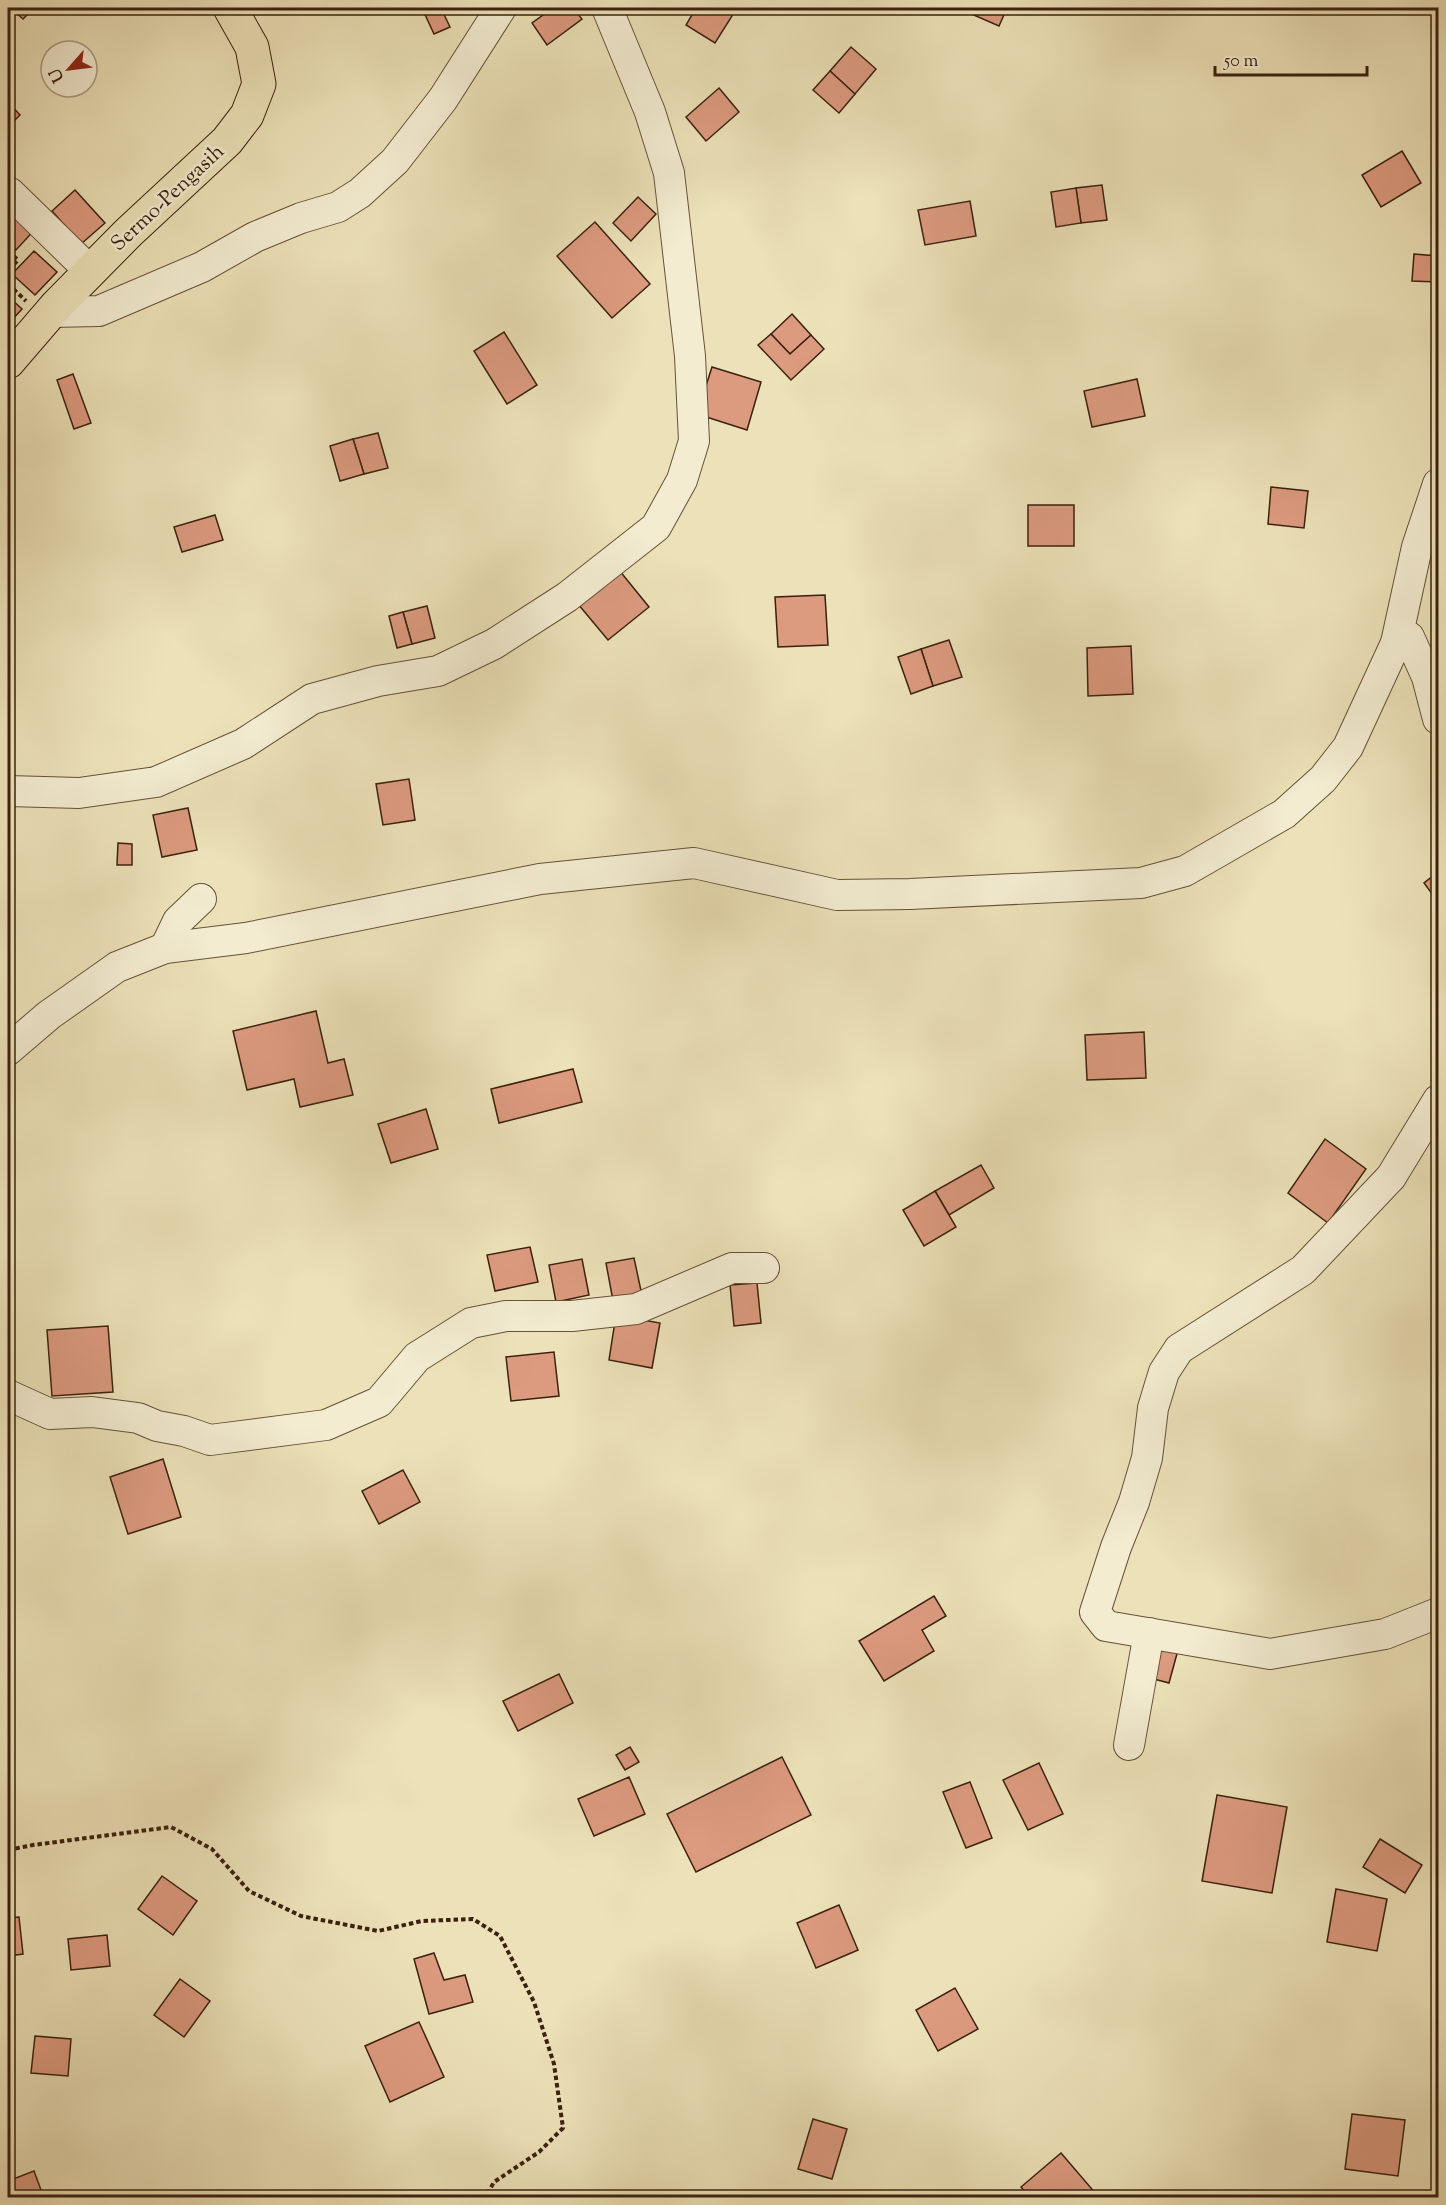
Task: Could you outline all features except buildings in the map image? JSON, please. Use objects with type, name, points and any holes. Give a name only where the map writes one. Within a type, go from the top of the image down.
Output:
[{"type":"main road","name":"Sermo-Pengasih","points":[[8,362],[40,309],[90,271],[227,141],[247,115],[259,84],[252,47],[230,8]]},
{"type":"street","points":[[40,309],[99,311],[202,267],[255,237],[301,218],[338,207],[353,198],[395,161],[443,99],[501,8]]},
{"type":"street","points":[[8,791],[79,793],[156,782],[243,744],[312,699],[378,681],[438,671],[494,644],[567,597],[656,527],[682,480],[694,441],[690,356],[669,173],[650,112],[607,8]]},
{"type":"street","points":[[10,193],[90,271]]},
{"type":"street","points":[[8,1050],[49,1015],[117,967],[165,948],[246,938],[540,879],[694,863],[837,895],[910,894],[1141,883],[1185,870],[1284,814],[1323,779],[1348,747],[1396,644],[1417,547],[1438,484]]},
{"type":"street","points":[[1396,644],[1403,638],[1409,637],[1427,677],[1438,719]]},
{"type":"street","points":[[165,948],[178,921],[201,899]]},
{"type":"street","points":[[1438,1100],[1391,1177],[1303,1270],[1179,1349],[1164,1372],[1153,1408],[1147,1458],[1095,1612],[1106,1626],[1270,1653],[1327,1646],[1385,1634],[1438,1613]]},
{"type":"street","points":[[8,1395],[50,1414],[92,1412],[138,1418],[157,1426],[184,1431],[210,1440],[326,1425],[379,1402],[417,1357],[471,1323],[506,1316],[572,1316],[636,1309],[732,1268],[764,1268]]},
{"type":"street","points":[[1129,1745],[1149,1634]]},
{"type":"path","points":[[8,250],[18,260],[8,271]]},
{"type":"path","points":[[8,284],[40,309]]},
{"type":"path","points":[[8,1850],[44,1843],[171,1827],[212,1849],[249,1891],[301,1916],[378,1932],[422,1921],[473,1919],[500,1936],[534,2002],[550,2054],[563,2128],[539,2152],[494,2182],[485,2198]]}]
